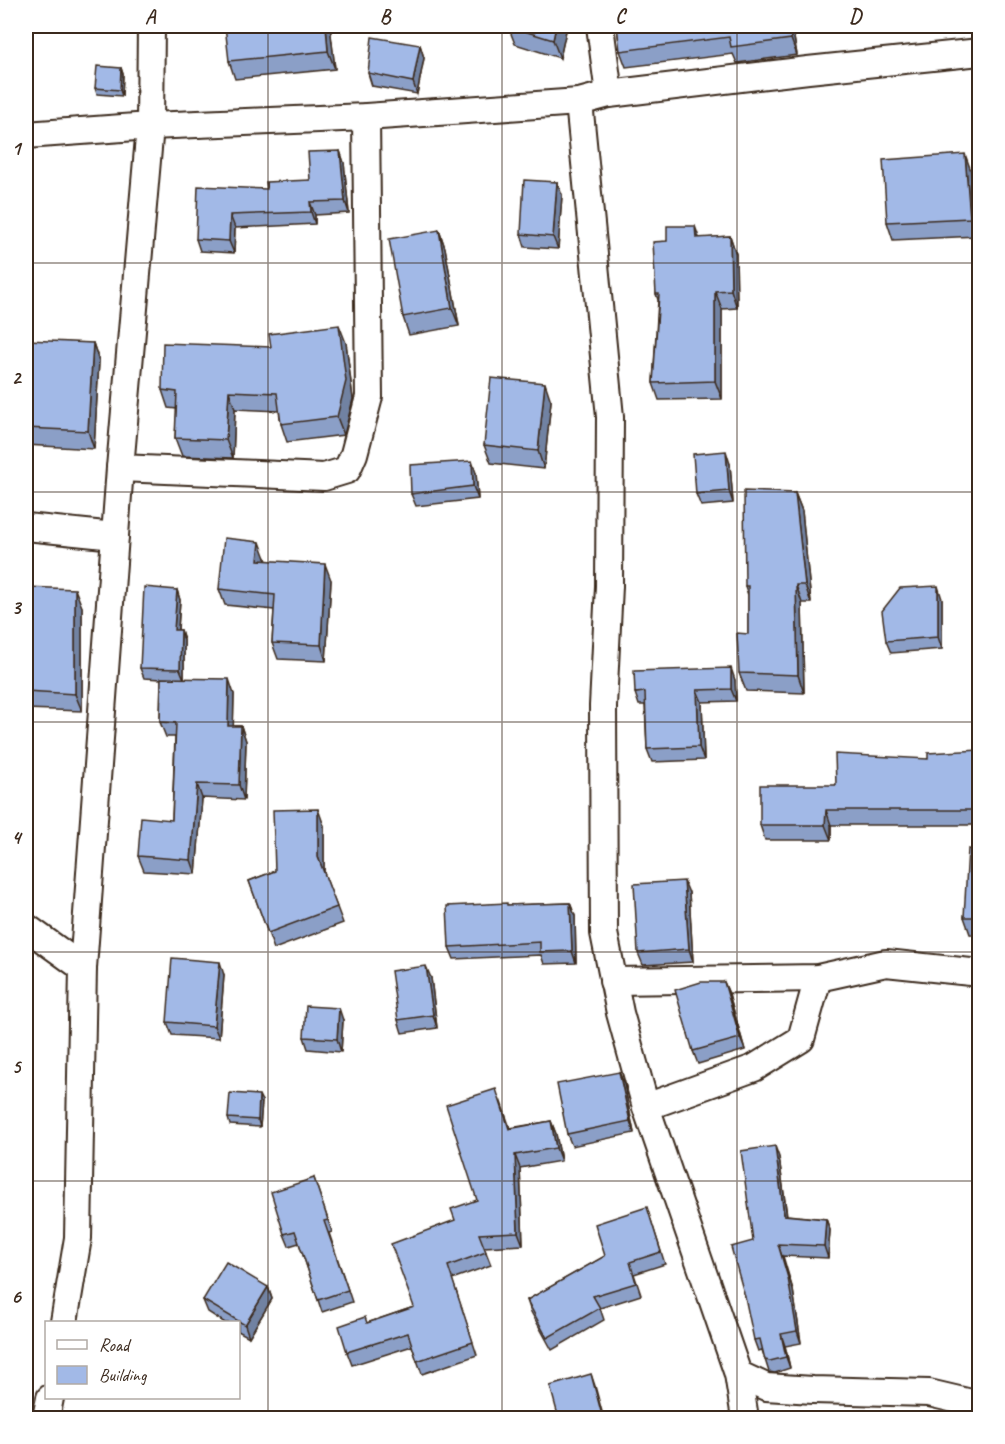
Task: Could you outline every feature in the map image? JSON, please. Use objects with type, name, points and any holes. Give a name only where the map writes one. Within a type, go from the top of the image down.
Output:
[{"type":"street","points":[[64,1321],[78,1238],[83,968],[120,468],[150,126],[151,26]]},
{"type":"street","points":[[600,26],[609,94]]},
{"type":"street","points":[[26,135],[150,126],[366,117],[579,102],[609,94],[980,52]]},
{"type":"street","points":[[579,102],[610,417],[609,586],[603,718],[604,933],[620,1013],[646,1107],[738,1374],[745,1419]]},
{"type":"street","points":[[120,468],[324,477],[347,470],[354,454],[369,397],[366,117]]},
{"type":"street","points":[[26,527],[115,536]]},
{"type":"street","points":[[26,927],[83,968]]},
{"type":"street","points":[[613,981],[818,978],[886,963],[980,973]]},
{"type":"street","points":[[646,1107],[754,1068],[801,1039],[818,978]]},
{"type":"street","points":[[738,1374],[766,1387],[929,1392],[980,1405]]},
{"type":"street","points":[[46,1419],[50,1399]]},
{"type":"building","points":[[225,26],[326,26],[328,51],[229,61]]},
{"type":"building","points":[[508,26],[556,26],[553,40]]},
{"type":"building","points":[[617,26],[789,26],[791,39],[731,47],[729,37],[620,51]]},
{"type":"building","points":[[372,37],[420,45],[413,82],[368,73]]},
{"type":"building","points":[[97,66],[121,68],[120,90],[95,88]]},
{"type":"building","points":[[340,151],[345,201],[310,202],[311,212],[230,215],[229,241],[196,239],[198,186],[267,189],[266,182],[310,180],[308,152]]},
{"type":"building","points":[[965,154],[970,218],[887,222],[883,160]]},
{"type":"building","points":[[524,180],[557,182],[553,237],[521,234]]},
{"type":"building","points":[[667,226],[695,226],[696,238],[730,236],[731,290],[715,291],[715,381],[653,383],[659,294],[656,294],[653,242],[667,241]]},
{"type":"building","points":[[439,230],[452,308],[403,317],[389,239]]},
{"type":"building","points":[[339,325],[346,381],[337,417],[281,424],[277,393],[229,391],[226,440],[175,438],[177,392],[162,390],[163,343],[271,347],[269,334]]},
{"type":"building","points":[[27,340],[93,343],[88,431],[26,428]]},
{"type":"building","points":[[491,378],[545,383],[538,451],[484,445]]},
{"type":"building","points":[[726,451],[729,491],[696,494],[693,454]]},
{"type":"building","points":[[472,461],[473,486],[411,494],[410,465]]},
{"type":"building","points":[[744,491],[795,493],[805,585],[796,585],[798,675],[739,673],[737,633],[748,634]]},
{"type":"building","points":[[224,538],[260,542],[258,560],[325,564],[321,645],[272,643],[275,595],[219,589]]},
{"type":"building","points":[[938,586],[938,637],[886,641],[882,611],[900,588]]},
{"type":"building","points":[[26,587],[75,589],[75,694],[26,691]]},
{"type":"building","points":[[144,587],[177,590],[174,630],[181,630],[180,669],[140,668]]},
{"type":"building","points":[[731,668],[731,689],[697,690],[699,747],[647,749],[645,692],[635,693],[634,671]]},
{"type":"building","points":[[161,678],[229,679],[228,726],[241,726],[239,785],[197,784],[191,860],[138,856],[141,817],[172,820],[176,723],[160,722]]},
{"type":"building","points":[[980,750],[980,810],[826,810],[825,825],[760,825],[760,785],[836,785],[835,754],[928,759],[928,753]]},
{"type":"building","points":[[318,809],[318,857],[337,907],[268,933],[249,881],[275,871],[273,810]]},
{"type":"building","points":[[968,849],[980,850],[980,917],[964,917]]},
{"type":"building","points":[[684,881],[689,949],[638,953],[634,884]]},
{"type":"building","points":[[507,903],[507,905],[570,903],[572,951],[540,952],[540,942],[449,947],[447,906]]},
{"type":"building","points":[[172,958],[220,962],[214,1026],[167,1022]]},
{"type":"building","points":[[426,966],[433,1015],[398,1020],[391,971]]},
{"type":"building","points":[[701,982],[724,982],[740,1038],[693,1051],[675,990]]},
{"type":"building","points":[[306,1006],[339,1008],[337,1039],[304,1037]]},
{"type":"building","points":[[619,1072],[630,1121],[567,1134],[557,1084]]},
{"type":"building","points":[[972,1076],[980,1076],[980,1173],[975,1173]]},
{"type":"building","points":[[496,1089],[509,1129],[551,1121],[556,1148],[515,1155],[518,1232],[479,1234],[486,1252],[448,1266],[473,1342],[417,1361],[408,1333],[347,1352],[339,1326],[365,1317],[367,1323],[414,1307],[391,1244],[455,1220],[451,1209],[477,1200],[446,1105]]},
{"type":"building","points":[[230,1093],[259,1095],[258,1120],[228,1118]]},
{"type":"building","points":[[775,1146],[784,1215],[826,1219],[824,1246],[778,1244],[788,1278],[797,1331],[781,1334],[786,1357],[770,1361],[765,1360],[760,1339],[754,1340],[731,1247],[753,1241],[741,1151]]},
{"type":"building","points":[[314,1178],[328,1220],[324,1221],[348,1290],[318,1300],[295,1231],[284,1234],[271,1192]]},
{"type":"building","points":[[647,1207],[661,1252],[630,1262],[636,1283],[593,1296],[600,1308],[547,1338],[527,1300],[605,1256],[595,1224]]},
{"type":"building","points":[[226,1262],[268,1287],[245,1325],[203,1300]]},
{"type":"building","points":[[591,1374],[603,1419],[559,1419],[550,1386]]}]
